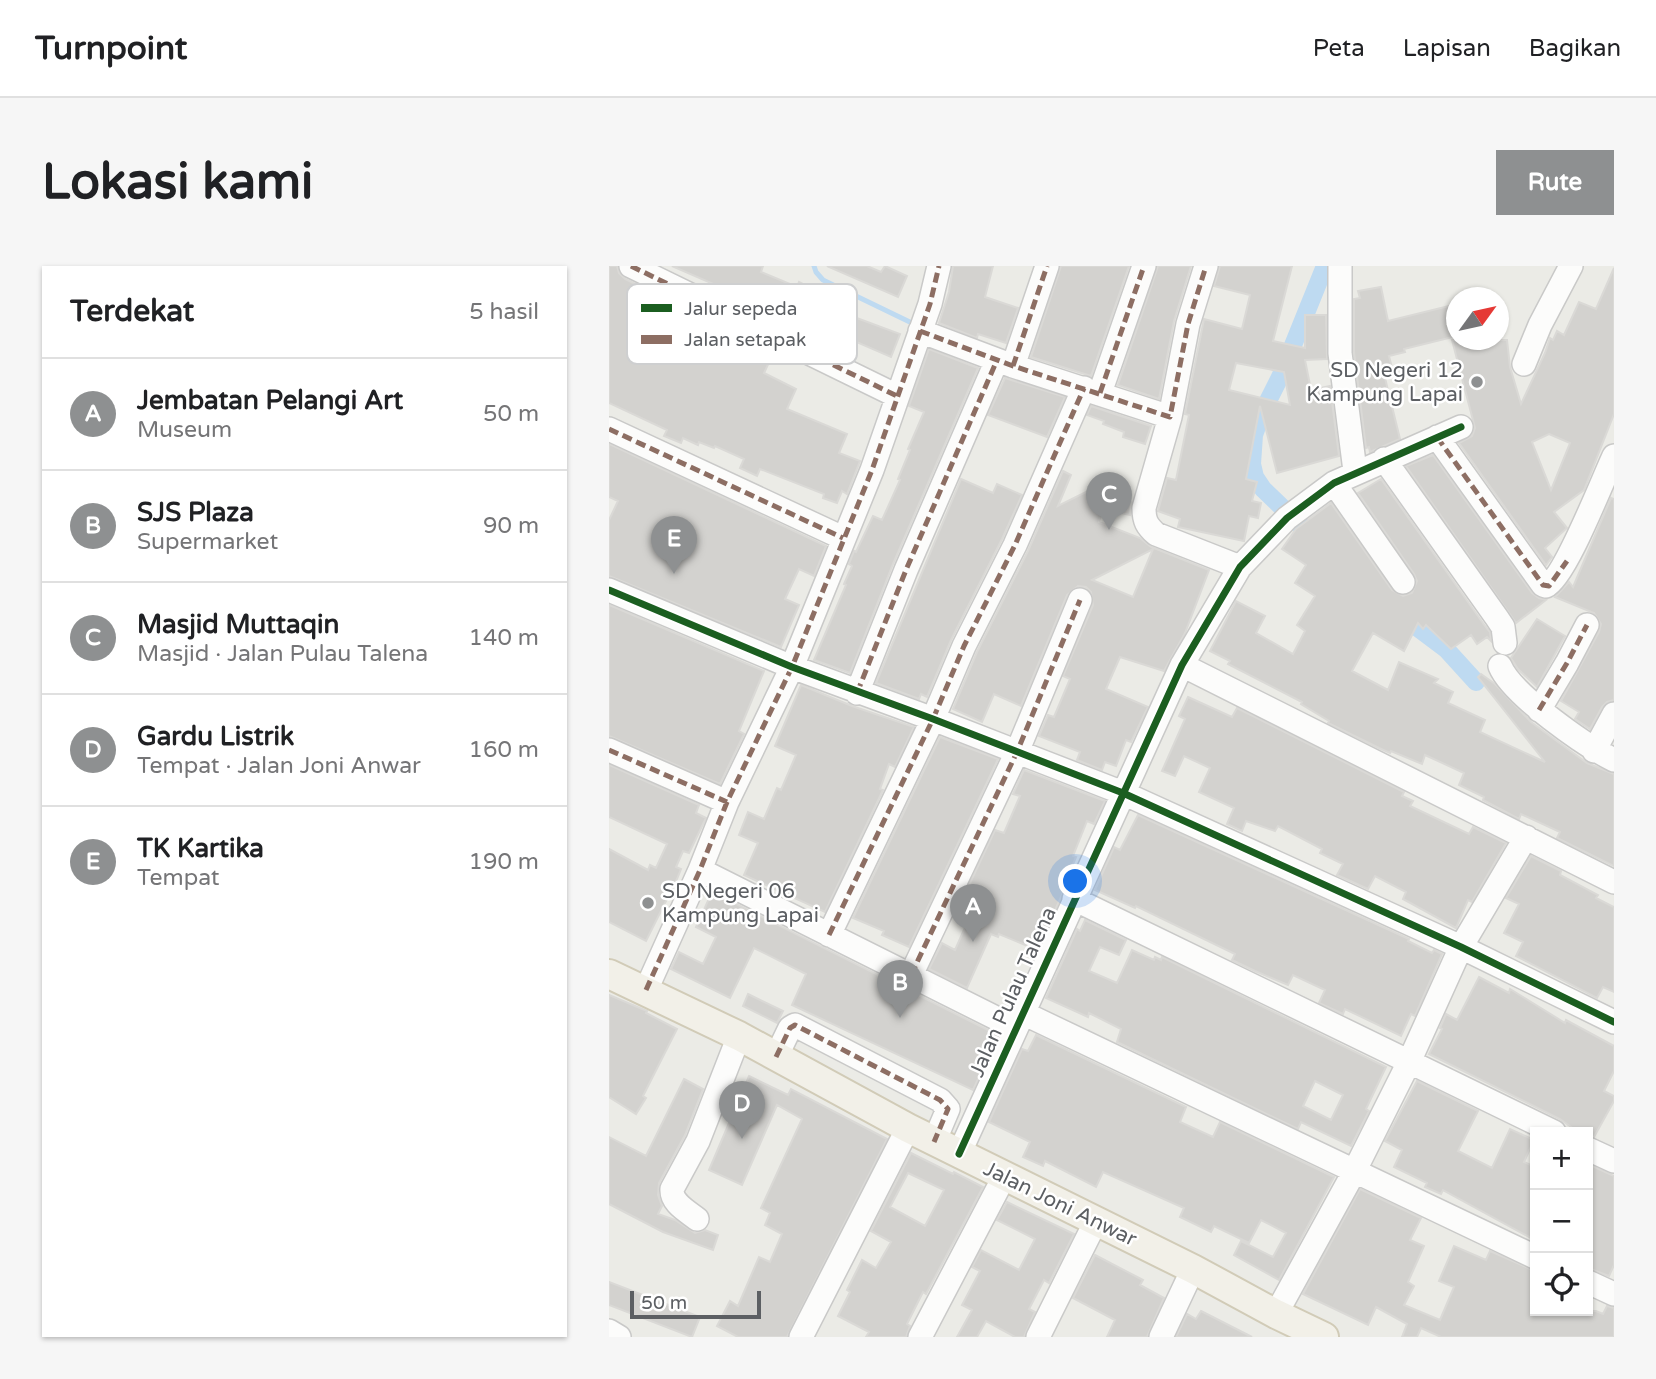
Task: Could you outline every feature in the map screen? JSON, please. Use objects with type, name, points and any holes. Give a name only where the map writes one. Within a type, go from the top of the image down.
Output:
[{"type":"main road","name":"Jalan Joni Anwar","points":[[609,974],[739,1036],[908,1128],[1193,1269],[1312,1334]]},
{"type":"street","points":[[631,266],[668,284]]},
{"type":"street","points":[[857,693],[906,570],[1005,363],[1047,266]]},
{"type":"street","points":[[829,935],[1052,463],[1092,391],[1144,266]]},
{"type":"street","points":[[1206,266],[1188,324],[1170,418],[1144,508],[1144,519],[1156,534],[1240,567]]},
{"type":"street","points":[[1341,266],[1339,353],[1355,471]]},
{"type":"street","points":[[1524,364],[1540,325],[1571,266]]},
{"type":"street","points":[[646,990],[700,870],[727,802],[792,667],[872,470],[920,331],[936,267]]},
{"type":"street","points":[[920,331],[1005,363],[1170,418]]},
{"type":"street","points":[[832,364],[897,396]]},
{"type":"street","points":[[1403,582],[1333,483],[1355,471],[1461,427]]},
{"type":"street","points":[[609,429],[843,538]]},
{"type":"street","points":[[1437,437],[1546,586],[1554,582],[1567,561],[1607,486],[1614,456]]},
{"type":"street","points":[[1384,459],[1497,618],[1503,628],[1505,643]]},
{"type":"street","name":"Jalan Pulau Talena","points":[[947,1148],[1019,1021],[1181,665],[1240,567],[1287,518],[1333,483]]},
{"type":"street","points":[[609,590],[857,693],[933,719],[1123,793],[1461,947],[1614,1022]]},
{"type":"street","points":[[911,975],[1017,752],[1080,600]]},
{"type":"street","points":[[1539,710],[1587,625]]},
{"type":"street","points":[[1181,665],[1614,882]]},
{"type":"street","points":[[1500,666],[1539,710],[1604,755],[1614,714]]},
{"type":"street","points":[[609,750],[727,802]]},
{"type":"street","points":[[1276,1314],[1354,1172],[1409,1062],[1461,947],[1526,837]]},
{"type":"street","points":[[700,870],[911,975],[1354,1172],[1530,1255]]},
{"type":"street","points":[[1074,900],[1544,1127]]},
{"type":"street","points":[[776,1057],[790,1028],[795,1025],[940,1100],[948,1110],[947,1148]]},
{"type":"street","points":[[697,1219],[676,1202],[671,1195],[672,1189],[698,1141],[739,1036]]},
{"type":"street","points":[[801,1337],[908,1128]]},
{"type":"street","points":[[1593,1151],[1614,1161]]},
{"type":"street","points":[[920,1337],[1005,1177]]},
{"type":"street","points":[[1038,1337],[1096,1221]]},
{"type":"street","points":[[1161,1337],[1193,1269]]},
{"type":"street","points":[[1593,1284],[1614,1294]]},
{"type":"street","points":[[609,1331],[619,1337]]},
{"type":"building","points":[[609,266],[617,266],[625,279],[635,284],[627,284],[627,364],[768,364],[764,373],[796,389],[787,409],[847,434],[839,453],[860,461],[847,494],[842,491],[837,503],[823,498],[824,494],[760,469],[757,476],[740,468],[744,459],[715,446],[714,448],[699,442],[698,445],[683,438],[681,443],[664,436],[667,430],[609,403]]},
{"type":"building","points":[[672,266],[763,266],[761,272],[790,284],[713,284]]},
{"type":"building","points":[[827,266],[867,266],[881,272],[885,266],[907,276],[898,297]]},
{"type":"building","points":[[953,266],[993,266],[985,297],[1018,308],[1006,343],[978,334],[977,338],[939,323],[949,292]]},
{"type":"building","points":[[1061,266],[1129,266],[1091,376],[1031,357]]},
{"type":"building","points":[[1158,266],[1191,266],[1174,321],[1159,399],[1118,385]]},
{"type":"building","points":[[1220,266],[1292,266],[1273,341],[1305,348],[1305,315],[1326,315],[1327,359],[1305,360],[1311,390],[1330,386],[1339,456],[1277,473],[1260,406],[1246,479],[1257,482],[1252,501],[1261,503],[1258,518],[1249,516],[1244,541],[1178,527],[1180,519],[1158,511],[1167,478],[1176,480],[1189,415],[1185,414],[1204,319],[1242,329],[1250,295],[1214,286]],"holes":[[[1236,363],[1284,372],[1290,405],[1229,390]]]},
{"type":"building","points":[[1614,268],[1614,414],[1584,490],[1554,512],[1567,528],[1545,548],[1552,557],[1546,565],[1459,443],[1472,436],[1475,428],[1455,350],[1508,350],[1510,367],[1521,404],[1550,338],[1553,340],[1557,331],[1564,335],[1579,302],[1596,309]],"holes":[[[1549,434],[1570,443],[1551,490],[1532,442]]]},
{"type":"building","points":[[1381,287],[1388,321],[1446,307],[1446,339],[1404,349],[1405,352],[1389,356],[1394,376],[1385,378],[1400,439],[1370,452],[1369,447],[1366,448],[1354,352],[1354,299],[1360,298],[1358,291]]},
{"type":"building","points":[[857,318],[900,334],[891,357],[857,342]]},
{"type":"building","points":[[929,349],[978,368],[893,564],[850,673],[814,660],[846,585],[844,584],[852,566],[849,564],[854,551],[856,552],[873,516],[882,520],[900,480],[898,479],[910,450],[908,449],[924,412],[909,406]]},
{"type":"building","points":[[1005,378],[1065,397],[1047,437],[988,415]]},
{"type":"building","points":[[1091,406],[1151,426],[1145,444],[1123,437],[1124,432],[1087,415]]},
{"type":"building","points":[[609,444],[826,546],[814,576],[799,569],[785,599],[799,605],[781,647],[609,576],[609,520],[618,501],[609,497]]},
{"type":"building","points":[[1433,455],[1532,593],[1546,600],[1516,623],[1406,466]]},
{"type":"building","points":[[1063,471],[1071,475],[1058,506],[1106,482],[1110,489],[1117,486],[1121,495],[1126,492],[1131,502],[1130,515],[1103,509],[1099,522],[1140,538],[1151,547],[1209,570],[1185,633],[1164,671],[1120,657],[1106,689],[1148,707],[1131,742],[1126,740],[1116,766],[1105,762],[1102,770],[1077,760],[1080,752],[1039,736],[1048,715],[1054,717],[1070,679],[1063,676],[1093,605],[1091,592],[1086,587],[1078,586],[1067,595],[1021,706],[994,694],[982,722],[953,709],[977,652],[1028,551]],"holes":[[[1153,549],[1133,597],[1092,580]]]},
{"type":"building","points":[[961,479],[993,493],[997,484],[1022,495],[951,640],[927,697],[921,694],[919,699],[876,683]]},
{"type":"building","points":[[1381,479],[1490,632],[1491,641],[1487,637],[1477,644],[1471,635],[1451,649],[1426,625],[1423,629],[1418,623],[1404,651],[1373,633],[1352,671],[1388,690],[1399,662],[1438,679],[1434,683],[1453,692],[1448,703],[1485,720],[1480,732],[1545,762],[1478,677],[1481,674],[1495,684],[1531,722],[1587,763],[1614,774],[1614,866],[1557,838],[1560,832],[1521,814],[1519,819],[1483,800],[1484,797],[1459,785],[1464,773],[1425,755],[1422,764],[1379,748],[1328,723],[1329,721],[1301,704],[1302,702],[1228,664],[1230,661],[1210,651],[1236,601],[1265,616],[1256,633],[1293,654],[1305,631],[1297,625],[1315,596],[1295,583],[1306,565],[1282,549],[1296,529],[1331,503],[1392,590],[1403,596],[1412,593],[1417,581],[1414,574],[1358,493]]},
{"type":"building","points":[[1611,498],[1614,499],[1614,700],[1602,707],[1590,729],[1575,719],[1579,712],[1561,701],[1601,624],[1594,613],[1555,597],[1569,582],[1573,587]]},
{"type":"building","points":[[609,605],[764,671],[739,731],[744,734],[720,784],[609,736]]},
{"type":"building","points":[[1537,619],[1565,636],[1537,687],[1518,669],[1511,658]]},
{"type":"building","points":[[801,685],[914,727],[895,767],[889,764],[880,789],[883,790],[825,912],[744,875],[758,843],[739,835],[748,812],[764,819],[777,788],[781,790],[796,755],[775,746]]},
{"type":"building","points":[[1188,697],[1232,717],[1237,708],[1404,792],[1402,796],[1413,801],[1410,806],[1469,834],[1473,827],[1506,843],[1472,902],[1468,900],[1456,928],[1403,899],[1406,892],[1375,876],[1368,889],[1337,875],[1343,864],[1320,853],[1322,849],[1278,826],[1275,831],[1246,821],[1242,831],[1227,824],[1234,808],[1199,792],[1210,768],[1184,756],[1175,776],[1162,771],[1185,719],[1179,716]]},
{"type":"building","points":[[940,737],[998,759],[909,947],[882,935],[884,931],[853,918]]},
{"type":"building","points":[[609,765],[699,805],[696,813],[706,818],[689,853],[683,851],[676,867],[681,869],[677,879],[646,941],[609,922],[609,849],[648,870],[650,865],[656,868],[667,844],[609,817]]},
{"type":"building","points":[[1024,770],[1105,801],[1094,824],[1087,821],[1073,856],[1076,857],[1068,876],[1070,877],[1037,950],[999,934],[998,937],[991,934],[967,988],[929,969],[942,943],[955,950],[967,923],[954,917],[995,830],[1004,833],[1020,796],[1013,794]]},
{"type":"building","points":[[1138,815],[1409,939],[1408,941],[1432,953],[1434,950],[1442,954],[1415,1016],[1411,1014],[1401,1036],[1345,1009],[1343,1014],[1319,1003],[1325,990],[1293,975],[1288,985],[1255,971],[1232,960],[1235,954],[1136,906],[1135,908],[1095,890],[1114,847],[1120,850]]},
{"type":"building","points":[[1531,856],[1561,871],[1560,875],[1598,895],[1596,898],[1614,907],[1614,992],[1603,987],[1597,998],[1516,956],[1523,942],[1504,933],[1519,904],[1506,898]]},
{"type":"building","points":[[712,892],[998,1035],[973,1090],[792,1005],[806,974],[754,948],[730,998],[671,969],[679,952],[703,964],[716,937],[696,927]]},
{"type":"building","points":[[1085,920],[1126,940],[1119,955],[1100,947],[1089,971],[1117,983],[1132,950],[1154,960],[1155,957],[1161,960],[1162,957],[1386,1067],[1366,1109],[1369,1111],[1351,1146],[1301,1122],[1298,1129],[1117,1042],[1121,1029],[1089,1013],[1088,1017],[1046,998],[1077,929],[1080,931]],"holes":[[[1315,1081],[1343,1095],[1331,1120],[1303,1106]]]},
{"type":"building","points":[[1479,977],[1509,993],[1510,989],[1565,1023],[1566,1020],[1614,1046],[1614,1071],[1604,1091],[1614,1096],[1614,1101],[1594,1137],[1593,1127],[1571,1127],[1429,1054],[1442,1029],[1440,1028],[1446,1014],[1457,1020]]},
{"type":"building","points":[[748,994],[783,1011],[777,1023],[743,1006]]},
{"type":"building","points":[[609,995],[647,1011],[646,1013],[677,1029],[636,1114],[609,1097]]},
{"type":"building","points":[[1036,1035],[1186,1107],[1180,1122],[1213,1137],[1220,1122],[1334,1177],[1279,1280],[1234,1255],[1241,1241],[1273,1257],[1286,1233],[1261,1220],[1249,1243],[1214,1226],[1211,1232],[1180,1217],[1184,1208],[1103,1172],[1096,1187],[1045,1161],[1043,1166],[1023,1157],[1030,1142],[989,1122],[1022,1049],[1028,1051]]},
{"type":"building","points":[[749,1076],[788,1095],[791,1089],[887,1139],[787,1337],[738,1337],[717,1326],[730,1301],[738,1306],[759,1257],[770,1262],[782,1234],[765,1225],[770,1213],[761,1208],[802,1119],[777,1105],[742,1185],[709,1170]]},
{"type":"building","points":[[684,1079],[703,1089],[685,1135],[659,1183],[658,1195],[662,1206],[658,1214],[675,1220],[695,1233],[705,1230],[718,1235],[713,1250],[663,1232],[609,1204],[609,1137],[646,1156]]},
{"type":"building","points":[[1417,1081],[1478,1111],[1458,1151],[1492,1168],[1510,1129],[1530,1138],[1530,1149],[1524,1162],[1530,1165],[1530,1237],[1443,1190],[1441,1194],[1425,1187],[1427,1183],[1394,1167],[1402,1150],[1385,1141]]},
{"type":"building","points":[[911,1153],[983,1187],[926,1294],[923,1292],[907,1324],[910,1326],[906,1337],[866,1337],[869,1332],[838,1316],[862,1260],[876,1268],[891,1242],[871,1231]],"holes":[[[908,1173],[944,1190],[925,1226],[890,1207]]]},
{"type":"building","points":[[1593,1166],[1614,1176],[1614,1265],[1609,1276],[1593,1270]]},
{"type":"building","points":[[1360,1189],[1421,1218],[1410,1240],[1424,1246],[1408,1282],[1414,1286],[1404,1305],[1440,1320],[1454,1287],[1439,1281],[1454,1246],[1486,1260],[1490,1251],[1530,1269],[1530,1316],[1593,1316],[1593,1311],[1603,1314],[1607,1306],[1614,1308],[1614,1337],[1441,1337],[1421,1328],[1417,1337],[1402,1337],[1407,1324],[1376,1307],[1368,1325],[1303,1294]]},
{"type":"building","points":[[1007,1202],[1074,1234],[1049,1283],[1044,1280],[1029,1309],[1035,1312],[1024,1337],[1015,1337],[986,1321],[977,1337],[957,1337],[972,1310],[962,1305],[980,1271],[972,1267],[981,1250],[1019,1270],[1035,1239],[997,1220]]},
{"type":"building","points":[[1095,1255],[1143,1280],[1140,1285],[1164,1298],[1147,1337],[1107,1337],[1115,1320],[1073,1298]]},
{"type":"building","points":[[609,1282],[700,1317],[692,1337],[609,1305]]},
{"type":"building","points":[[1201,1311],[1252,1337],[1176,1337],[1187,1314],[1196,1319]]},
{"type":"waterway","points":[[814,266],[823,280],[831,284]]},
{"type":"waterway","points":[[1317,541],[1263,489],[1255,477],[1252,464],[1254,435],[1262,413],[1281,375],[1325,266]]},
{"type":"waterway","points":[[857,296],[916,325]]},
{"type":"waterway","points":[[1398,613],[1446,649],[1476,682]]},
{"type":"marked path","points":[[631,266],[668,284]]},
{"type":"marked path","points":[[646,990],[700,870],[727,802],[792,667],[872,470],[930,304],[939,266]]},
{"type":"marked path","points":[[1013,366],[1047,266]]},
{"type":"marked path","points":[[1100,393],[1144,266]]},
{"type":"marked path","points":[[920,331],[1013,366],[1170,417],[1188,324],[1206,266]]},
{"type":"marked path","points":[[857,693],[906,570],[997,360]]},
{"type":"marked path","points":[[832,364],[897,396]]},
{"type":"marked path","points":[[829,935],[933,719],[964,646],[1015,545],[1084,388]]},
{"type":"marked path","points":[[609,429],[843,538]]},
{"type":"marked path","points":[[1437,437],[1543,585],[1549,586],[1567,561]]},
{"type":"marked path","points":[[911,975],[1017,752],[1080,600]]},
{"type":"marked path","points":[[1539,710],[1587,625]]},
{"type":"marked path","points":[[609,750],[727,802]]},
{"type":"marked path","points":[[776,1057],[790,1028],[795,1025],[940,1100],[948,1109],[934,1142]]},
{"type":"cycle path","points":[[959,1154],[1182,665],[1240,567],[1287,518],[1334,483],[1461,427]]},
{"type":"cycle path","points":[[609,590],[792,667],[1123,793],[1461,947],[1614,1022]]},
{"type":"place","name":"SD Negeri 12 Kampung Lapai","points":[[1477,382]]},
{"type":"place","name":"Masjid Muttaqin","points":[[1109,530]]},
{"type":"place","name":"TK Kartika","points":[[674,574]]},
{"type":"place","name":"SD Negeri 06 Kampung Lapai","points":[[648,903]]},
{"type":"place","name":"Jembatan Pelangi Art","points":[[973,942]]},
{"type":"place","name":"SJS Plaza","points":[[900,1018]]},
{"type":"place","name":"Gardu Listrik","points":[[742,1139]]}]
